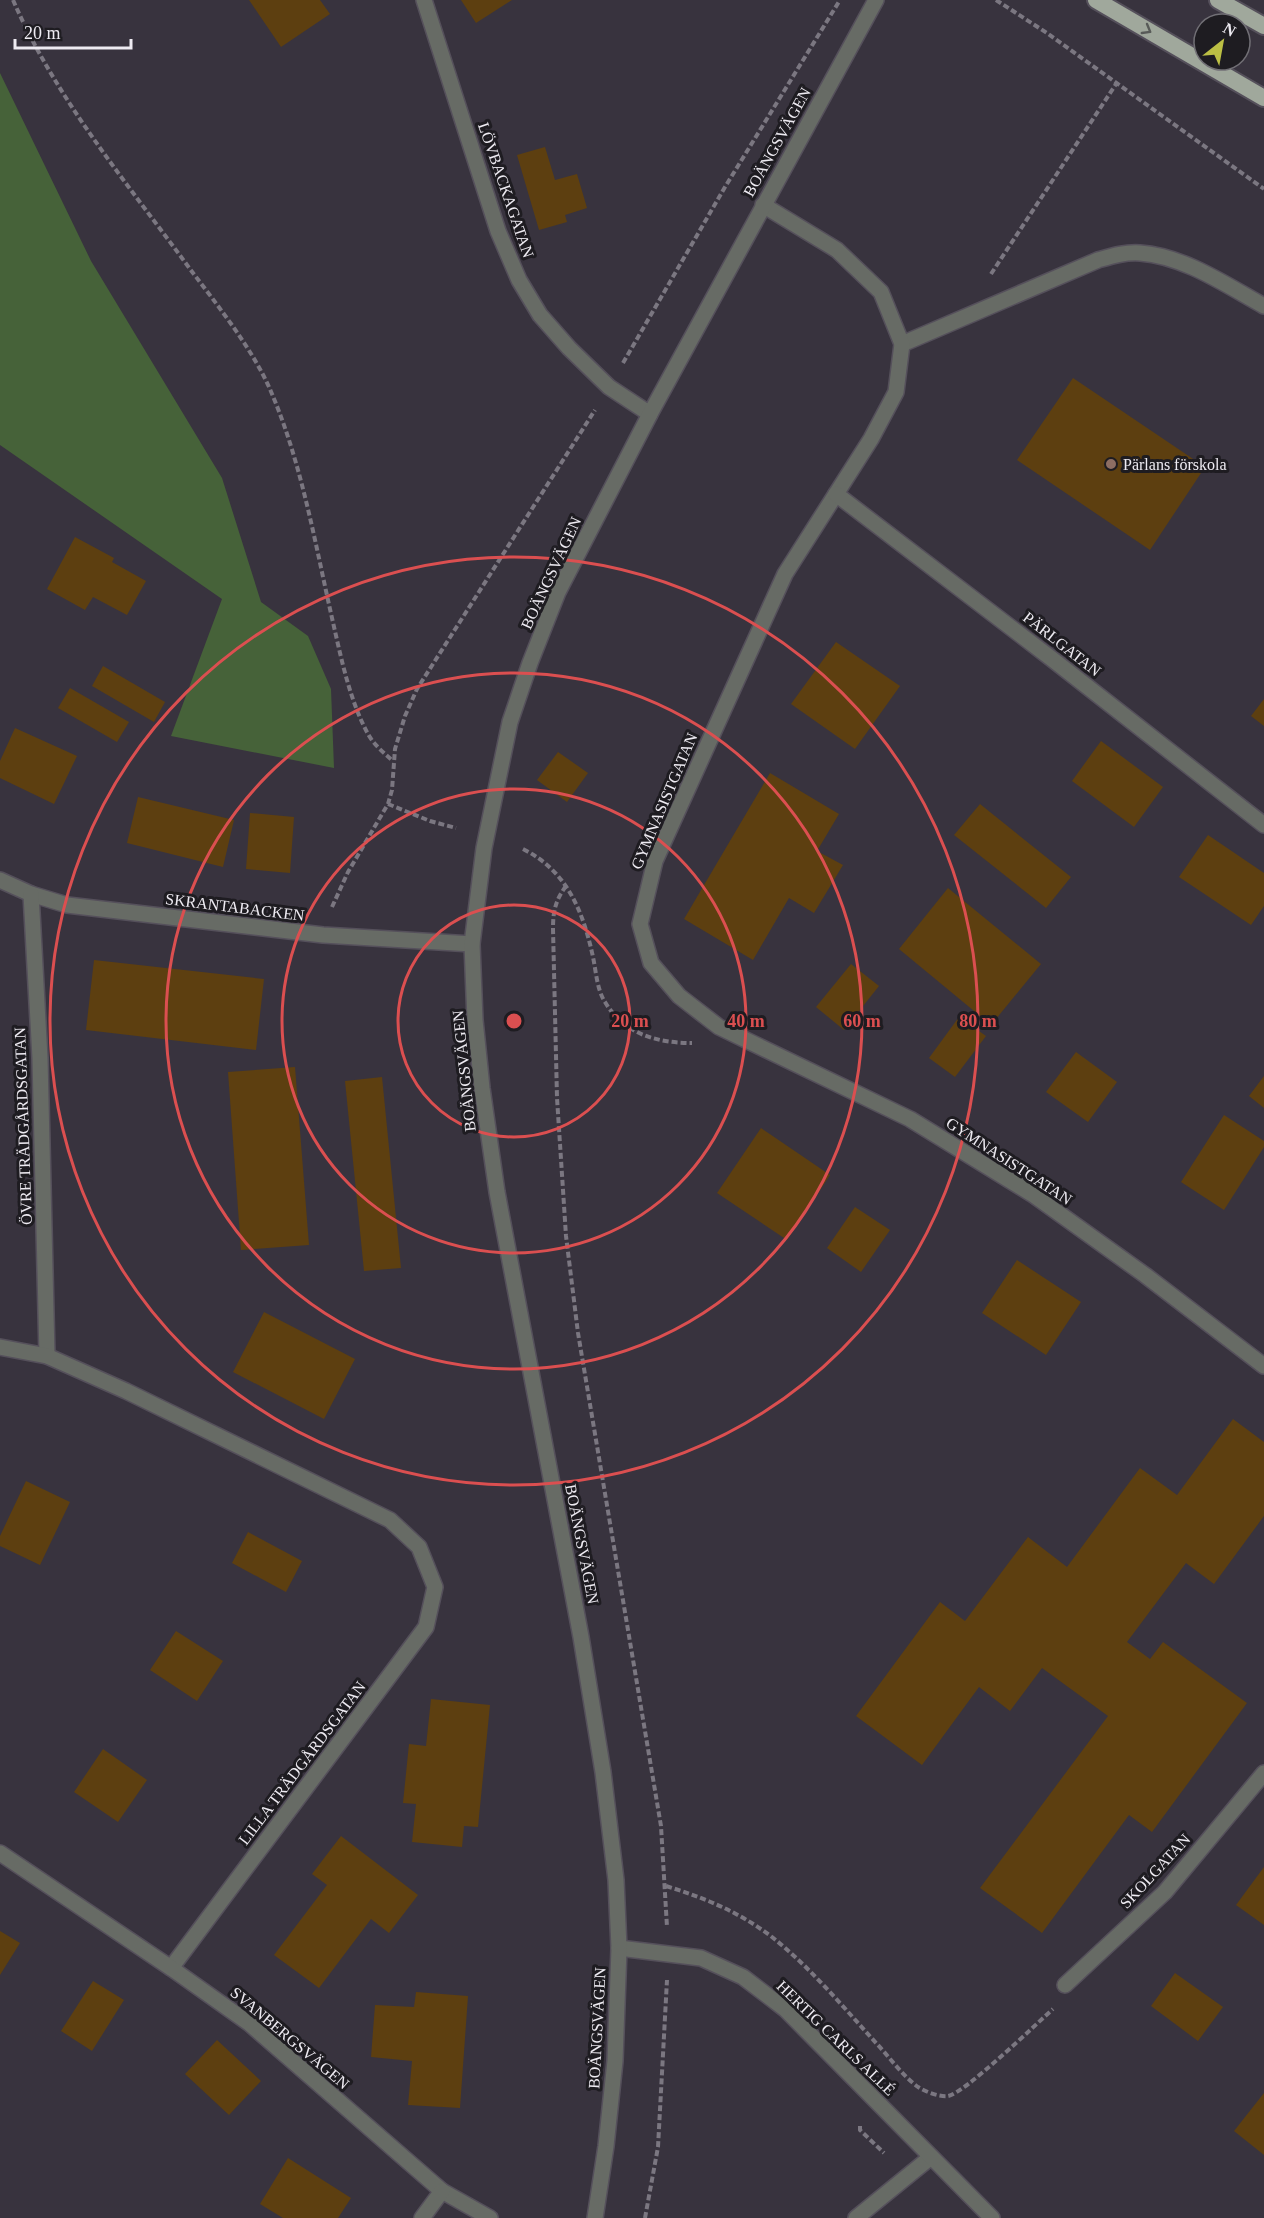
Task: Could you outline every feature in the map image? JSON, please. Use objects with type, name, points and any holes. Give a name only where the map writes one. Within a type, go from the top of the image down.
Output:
[{"type":"highway","points":[[1096,0],[1264,98]]},
{"type":"highway","points":[[1218,0],[1264,26]]},
{"type":"street","name":"LÖVBACKAGATAN","points":[[424,0],[498,231],[519,280],[540,315],[569,348],[609,387],[650,414]]},
{"type":"street","name":"BOÄNGSVÄGEN","points":[[595,2218],[606,2146],[615,2061],[620,1948],[616,1880],[603,1772],[581,1637],[497,1192],[475,1020],[472,944],[483,848],[513,712],[558,592],[650,414],[876,0]]},
{"type":"street","name":"GYMNASISTGATAN","points":[[763,205],[837,250],[881,292],[902,344],[896,392],[871,440],[785,574],[752,642],[655,861],[640,924],[651,963],[679,996],[719,1027],[910,1119],[1032,1194],[1145,1275],[1264,1366]]},
{"type":"street","points":[[902,344],[1098,260],[1120,254],[1156,255],[1188,266],[1264,306]]},
{"type":"street","name":"PÄRLGATAN","points":[[836,494],[1264,825]]},
{"type":"street","name":"SKRANTABACKEN","points":[[0,880],[31,894],[67,905],[322,935],[472,944]]},
{"type":"street","name":"ÖVRE TRÄDGÅRDSGATAN","points":[[31,894],[40,1058],[46,1356]]},
{"type":"street","points":[[0,1347],[46,1356]]},
{"type":"street","name":"LILLA TRÄDGÅRDSGATAN","points":[[46,1356],[126,1390],[390,1520],[419,1547],[435,1587],[426,1627],[171,1968]]},
{"type":"street","name":"SKOLGATAN","points":[[1065,1985],[1165,1892],[1264,1773]]},
{"type":"street","name":"SVANBERGSVÄGEN","points":[[0,1854],[171,1968],[250,2024],[442,2191],[490,2218]]},
{"type":"street","name":"HERTIG CARLS ALLÉ","points":[[620,1948],[701,1958],[744,1977],[785,2009],[992,2218]]},
{"type":"street","points":[[856,2218],[931,2157]]},
{"type":"street","points":[[423,2218],[442,2191]]},
{"type":"path","points":[[13,0],[24,26],[61,91],[213,300],[252,356],[271,392],[295,460],[356,708],[369,737],[393,762]]},
{"type":"path","points":[[996,0],[1047,33],[1264,189]]},
{"type":"path","points":[[987,281],[1116,84]]},
{"type":"path","points":[[322,935],[348,872],[388,804],[430,821],[456,828]]},
{"type":"path","points":[[523,849],[541,858],[554,870],[576,903],[589,939],[604,1001],[622,1023],[634,1032],[651,1039],[672,1043],[694,1043],[734,1034]]},
{"type":"path","points":[[566,886],[557,898],[553,914],[557,1098],[566,1236],[578,1333],[661,1826],[666,1886],[667,1999],[658,2147],[645,2218]]},
{"type":"path","points":[[666,1886],[727,1908],[749,1920],[774,1939],[843,2007],[906,2076],[919,2088],[934,2094],[949,2096],[966,2087],[1058,2004],[1065,1985]]},
{"type":"green space","points":[[0,73],[91,261],[222,478],[261,602],[308,636],[331,689],[334,768],[171,736],[222,599],[0,445]]},
{"type":"building","points":[[249,0],[320,0],[330,14],[281,47]]},
{"type":"building","points":[[461,0],[512,0],[476,23]]},
{"type":"building","points":[[545,147],[555,180],[577,174],[587,208],[565,215],[567,222],[539,230],[517,155]]},
{"type":"building","name":"Pärlans förskola","points":[[1073,378],[1205,467],[1150,550],[1017,460]]},
{"type":"building","points":[[75,537],[114,558],[112,562],[146,581],[127,615],[93,597],[85,610],[47,589]]},
{"type":"building","points":[[836,642],[900,686],[855,749],[791,704]]},
{"type":"building","points":[[103,666],[165,702],[154,722],[92,686]]},
{"type":"building","points":[[70,688],[129,722],[117,742],[58,708]]},
{"type":"building","points":[[1264,699],[1264,726],[1251,716]]},
{"type":"building","points":[[15,728],[77,756],[54,804],[0,778],[0,761]]},
{"type":"building","points":[[1101,741],[1163,787],[1134,827],[1072,781]]},
{"type":"building","points":[[558,752],[588,773],[567,802],[537,780]]},
{"type":"building","points":[[770,773],[839,814],[817,851],[843,865],[814,913],[789,898],[753,960],[684,919]]},
{"type":"building","points":[[138,797],[234,820],[223,867],[127,843]]},
{"type":"building","points":[[980,804],[1071,877],[1046,908],[954,835]]},
{"type":"building","points":[[250,813],[294,817],[290,873],[246,869]]},
{"type":"building","points":[[1208,835],[1264,873],[1264,906],[1251,925],[1179,877]]},
{"type":"building","points":[[948,888],[1041,964],[991,1025],[899,949]]},
{"type":"building","points":[[94,960],[264,979],[256,1050],[86,1030]]},
{"type":"building","points":[[851,964],[879,986],[844,1030],[816,1007]]},
{"type":"building","points":[[959,1017],[986,1036],[955,1077],[929,1058]]},
{"type":"building","points":[[1076,1052],[1117,1082],[1088,1122],[1046,1092]]},
{"type":"building","points":[[295,1067],[309,1245],[241,1250],[228,1072]]},
{"type":"building","points":[[1264,1076],[1264,1108],[1249,1096]]},
{"type":"building","points":[[382,1077],[401,1268],[364,1271],[345,1081]]},
{"type":"building","points":[[1224,1115],[1264,1141],[1264,1147],[1224,1210],[1181,1182]]},
{"type":"building","points":[[761,1128],[830,1175],[787,1240],[717,1193]]},
{"type":"building","points":[[855,1207],[890,1230],[861,1272],[827,1248]]},
{"type":"building","points":[[1017,1260],[1081,1302],[1046,1355],[982,1313]]},
{"type":"building","points":[[264,1312],[355,1359],[324,1419],[233,1372]]},
{"type":"building","points":[[1233,1419],[1264,1442],[1264,1516],[1214,1584],[1186,1563],[1127,1642],[1150,1659],[1163,1642],[1247,1703],[1152,1832],[1129,1815],[1042,1933],[980,1888],[1108,1716],[1042,1668],[1010,1711],[979,1687],[922,1765],[856,1716],[940,1602],[965,1621],[1028,1537],[1067,1567],[1140,1468],[1177,1495]]},
{"type":"building","points":[[26,1481],[70,1502],[40,1565],[0,1546],[0,1536]]},
{"type":"building","points":[[248,1532],[302,1561],[286,1592],[232,1563]]},
{"type":"building","points":[[176,1631],[223,1661],[197,1701],[150,1670]]},
{"type":"building","points":[[431,1699],[490,1705],[478,1827],[464,1826],[462,1847],[412,1842],[416,1804],[403,1803],[409,1744],[426,1746]]},
{"type":"building","points":[[103,1749],[147,1780],[118,1822],[74,1792]]},
{"type":"building","points":[[341,1836],[418,1895],[389,1933],[371,1919],[319,1988],[274,1955],[327,1885],[312,1874]]},
{"type":"building","points":[[1264,1867],[1264,1925],[1236,1905]]},
{"type":"building","points":[[0,1931],[20,1943],[0,1975]]},
{"type":"building","points":[[1175,1973],[1223,2007],[1198,2041],[1151,2006]]},
{"type":"building","points":[[93,1981],[124,2000],[92,2051],[61,2031]]},
{"type":"building","points":[[416,1992],[468,1996],[460,2108],[408,2105],[412,2061],[371,2057],[375,2005],[414,2007]]},
{"type":"building","points":[[217,2040],[261,2081],[229,2115],[185,2074]]},
{"type":"building","points":[[1264,2093],[1264,2155],[1234,2131]]},
{"type":"building","points":[[288,2158],[351,2198],[338,2218],[283,2218],[260,2204]]},
{"type":"place","name":"Pärlans förskola","points":[[1111,464]]}]
